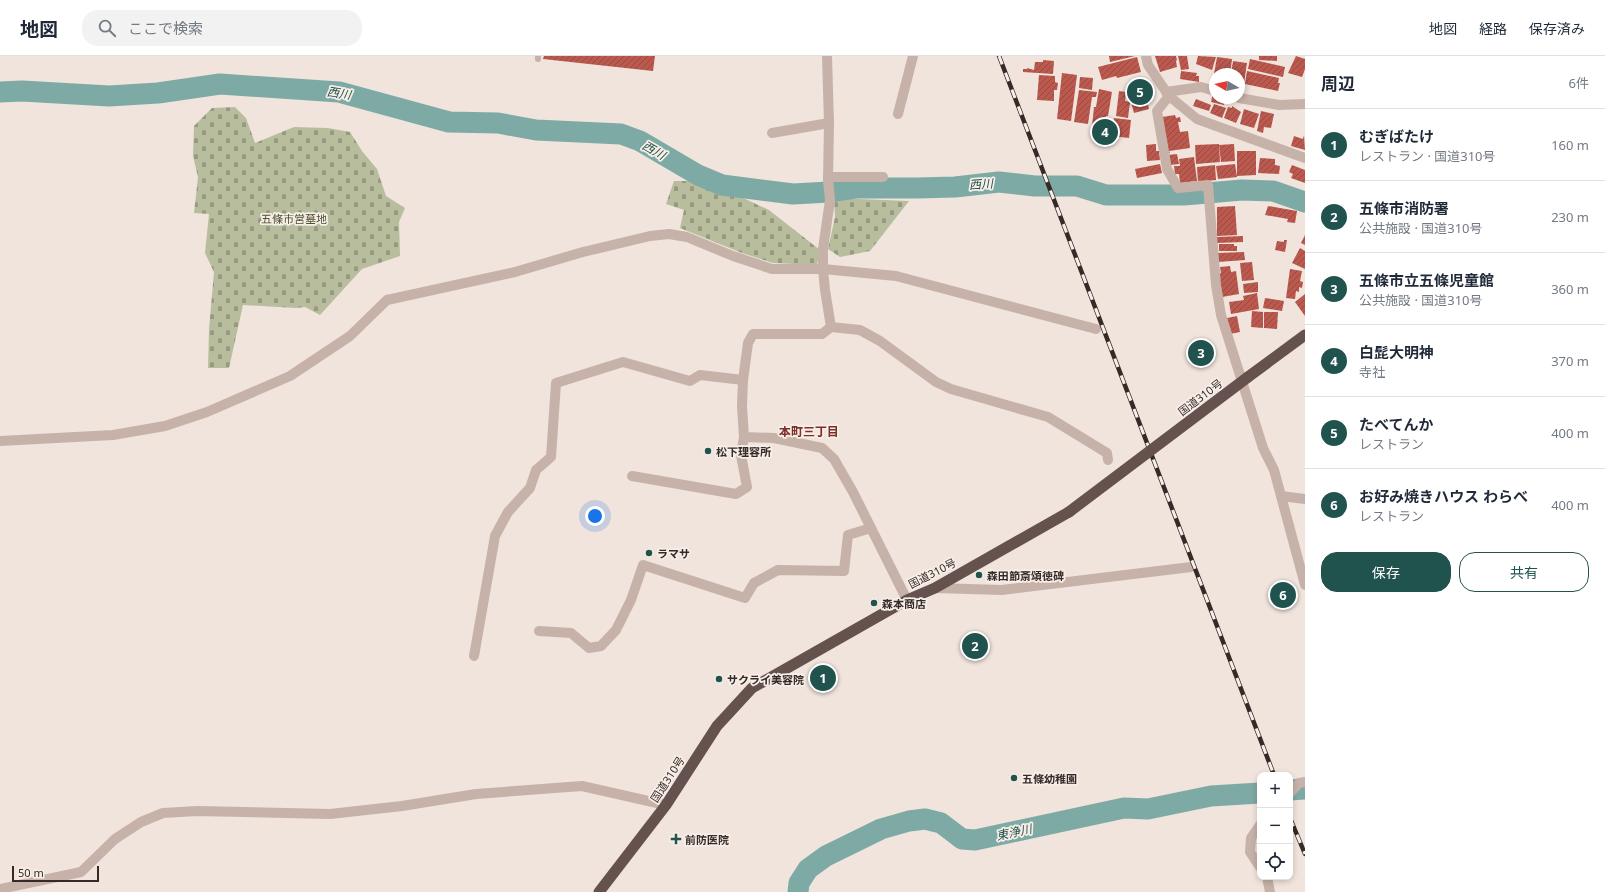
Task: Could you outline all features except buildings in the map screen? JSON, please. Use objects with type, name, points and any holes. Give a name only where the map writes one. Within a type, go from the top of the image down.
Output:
[{"type":"highway","name":"国道310号","points":[[599,892],[666,805],[717,726],[752,688],[907,600],[935,588],[1069,512],[1305,335]]},
{"type":"street","points":[[828,56],[828,178],[830,200],[823,249],[823,269],[831,327]]},
{"type":"street","points":[[898,114],[913,56]]},
{"type":"street","points":[[1146,56],[1148,66],[1167,94],[1198,119],[1305,158]]},
{"type":"street","points":[[1209,89],[1200,87],[1167,94],[1157,111],[1167,169],[1178,188],[1208,185],[1216,285],[1221,315],[1263,448],[1274,470],[1305,585]]},
{"type":"street","points":[[1245,99],[1279,105],[1305,104]]},
{"type":"street","points":[[772,133],[829,123]]},
{"type":"street","points":[[828,178],[883,177]]},
{"type":"street","points":[[0,441],[113,435],[166,426],[208,412],[290,376],[350,336],[387,300],[515,272],[583,252],[650,236],[669,234],[687,237],[733,256],[772,269],[823,269],[896,276],[1096,329]]},
{"type":"street","points":[[632,476],[736,494],[747,487],[741,455],[744,437],[742,406],[743,380],[748,343],[754,334],[822,334],[831,327],[860,330],[874,337],[936,382],[951,389],[1048,417],[1108,453],[1108,460]]},
{"type":"street","points":[[474,656],[495,536],[508,512],[530,488],[536,470],[552,457],[556,382],[623,362],[690,382],[700,375],[743,380]]},
{"type":"street","points":[[744,437],[774,438],[822,448],[834,459],[907,600]]},
{"type":"street","points":[[1281,496],[1305,499]]},
{"type":"street","points":[[539,631],[571,633],[589,648],[601,646],[616,630],[631,600],[643,565],[744,598],[754,583],[778,570],[844,571],[848,534],[871,528]]},
{"type":"street","points":[[935,588],[1002,590],[1191,567]]},
{"type":"street","points":[[1293,790],[1299,783],[1305,782]]},
{"type":"street","points":[[0,889],[81,872],[115,839],[142,822],[163,813],[197,811],[330,814],[402,806],[476,794],[582,786],[666,805]]},
{"type":"street","points":[[1257,830],[1252,838],[1250,852],[1257,862]]},
{"type":"street","points":[[1268,880],[1270,892]]},
{"type":"green space","name":"五條市営墓地","points":[[235,107],[246,118],[255,143],[294,127],[328,128],[350,132],[362,151],[377,169],[386,196],[405,208],[399,222],[400,256],[362,269],[320,315],[305,307],[296,308],[243,305],[229,368],[208,368],[209,329],[214,272],[205,253],[209,214],[194,213],[198,177],[193,156],[194,126],[212,108]]},
{"type":"green space","points":[[674,181],[691,181],[724,189],[769,210],[820,250],[817,265],[773,263],[742,253],[680,228],[684,210],[666,204]]},
{"type":"green space","points":[[834,198],[909,201],[870,251],[840,257],[828,249],[835,217]]},
{"type":"waterway","name":"西川","points":[[0,92],[22,91],[109,96],[158,93],[220,84],[339,92],[449,122],[498,123],[536,130],[621,134],[640,141],[698,175],[722,185],[793,194],[829,192],[855,188],[955,187],[999,182],[1035,186],[1077,186],[1106,195],[1184,195],[1242,190],[1273,191],[1305,202]]},
{"type":"waterway","name":"東浄川","points":[[1293,790],[1305,789]]},
{"type":"waterway","name":"東浄川","points":[[798,892],[799,883],[808,869],[826,856],[881,829],[909,821],[925,819],[941,823],[962,839],[975,840],[1124,808],[1148,809],[1211,796],[1257,793]]},
{"type":"railway","points":[[999,56],[1273,772]]},
{"type":"railway","points":[[1293,825],[1305,854]]},
{"type":"place","name":"たべてんか","points":[[1140,92]]},
{"type":"place","name":"白髭大明神","points":[[1105,132]]},
{"type":"place","name":"五條市立五條児童館","points":[[1201,353]]},
{"type":"place","name":"松下理容所","points":[[708,451]]},
{"type":"place","name":"ラマサ","points":[[649,553]]},
{"type":"place","name":"森田節斎頌徳碑","points":[[979,575]]},
{"type":"place","name":"お好み焼きハウス わらべ","points":[[1283,595]]},
{"type":"place","name":"森本商店","points":[[874,603]]},
{"type":"place","name":"五條市消防署","points":[[975,646]]},
{"type":"place","name":"むぎばたけ","points":[[823,678]]},
{"type":"place","name":"サクライ美容院","points":[[719,679]]},
{"type":"place","name":"五條幼稚園","points":[[1014,778]]},
{"type":"place","name":"前防医院","points":[[676,839]]},
{"type":"district","name":"本町三丁目","points":[[809,431]]}]
